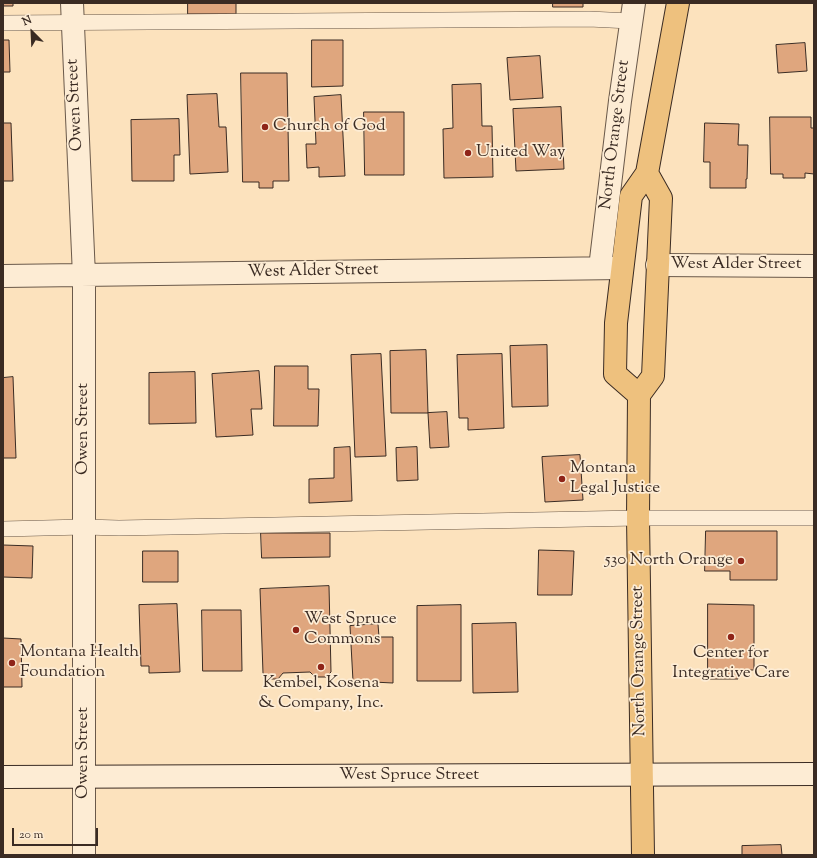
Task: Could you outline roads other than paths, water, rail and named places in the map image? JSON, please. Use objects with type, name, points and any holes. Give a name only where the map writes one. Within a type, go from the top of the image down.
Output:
[{"type":"main road","name":"North Orange Street","points":[[643,855],[638,518],[639,395],[615,374],[616,323],[631,196],[647,173],[678,3]]},
{"type":"main road","points":[[639,395],[652,376],[661,198],[647,173]]},
{"type":"street","name":"Owen Street","points":[[72,12],[84,276],[84,855]]},
{"type":"street","name":"North Orange Street","points":[[600,268],[632,12]]},
{"type":"street","name":"West Alder Street","points":[[657,265],[814,266]]},
{"type":"street","name":"West Alder Street","points":[[3,276],[622,268]]},
{"type":"street","name":"West Spruce Street","points":[[3,777],[641,776],[814,774]]},
{"type":"lane","points":[[3,23],[72,12],[582,19],[632,12]]},
{"type":"lane","points":[[3,529],[638,518],[814,518]]},
{"type":"place","name":"Church of God","points":[[265,127]]},
{"type":"place","name":"United Way","points":[[468,153]]},
{"type":"place","name":"Montana Legal Justice","points":[[562,479]]},
{"type":"place","name":"530 North Orange","points":[[741,561]]},
{"type":"place","name":"West Spruce Commons","points":[[296,630]]},
{"type":"place","name":"Center for Integrative Care","points":[[731,637]]},
{"type":"place","name":"Montana Health Foundation","points":[[12,663]]},
{"type":"place","name":"Kembel, Kosena & Company, Inc.","points":[[321,667]]}]
